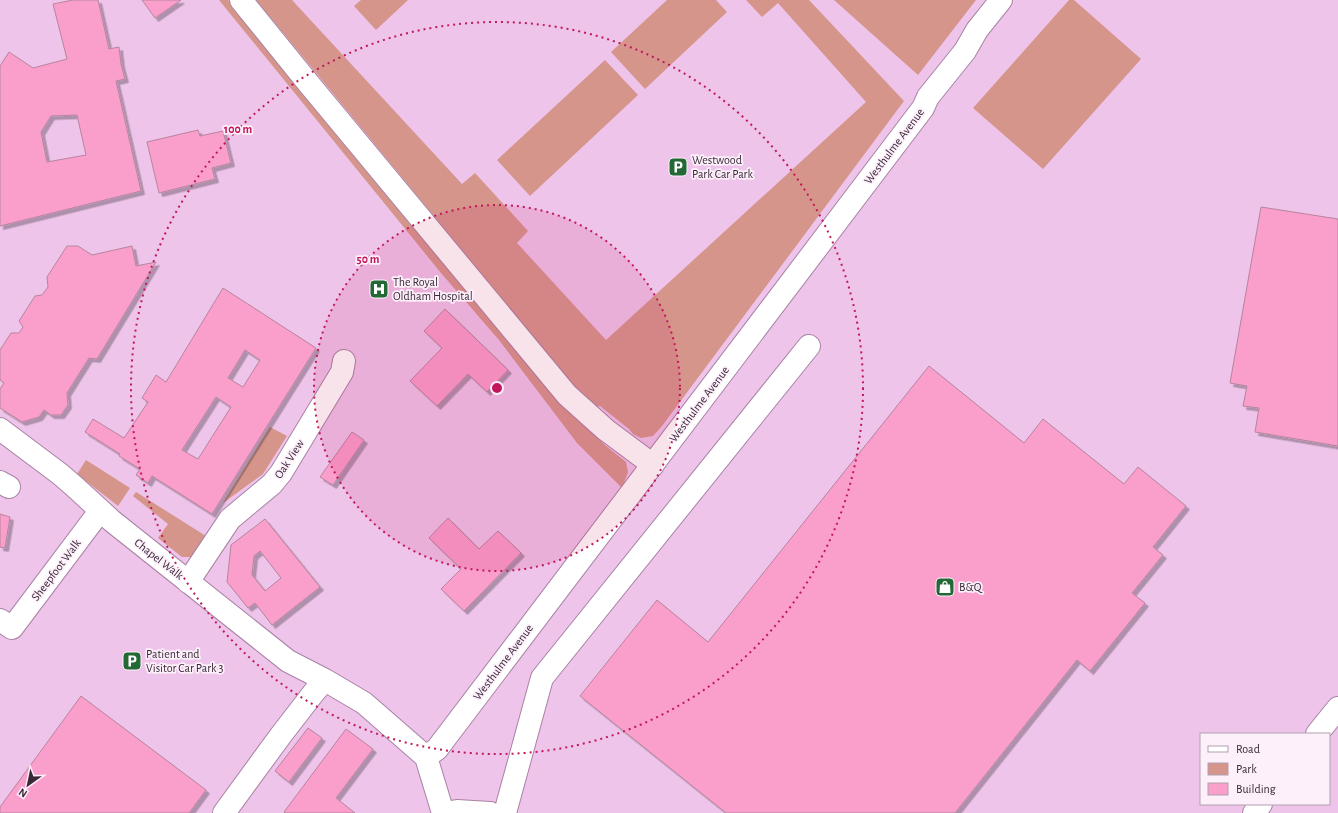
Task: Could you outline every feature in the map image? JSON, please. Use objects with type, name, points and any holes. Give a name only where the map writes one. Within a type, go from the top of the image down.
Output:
[{"type":"street","points":[[241,0],[567,395],[606,430],[653,465]]},
{"type":"street","name":"Westhulme Avenue","points":[[426,757],[437,749],[653,465],[923,108],[928,97],[965,51],[977,30],[1001,0]]},
{"type":"street","points":[[505,813],[542,678],[809,346]]},
{"type":"street","name":"Oak View","points":[[188,582],[230,518],[272,484],[282,473],[342,372],[344,361]]},
{"type":"street","name":"Chapel Walk","points":[[0,429],[75,487],[100,511],[288,661],[325,680],[364,703],[426,757]]},
{"type":"street","name":"Sheepfoot Walk","points":[[6,624],[100,511]]},
{"type":"street","points":[[224,813],[315,691],[325,680]]},
{"type":"street","points":[[1319,733],[1338,708]]},
{"type":"street","points":[[426,757],[443,813],[457,811],[490,813]]},
{"type":"street","points":[[1254,813],[1260,805]]},
{"type":"green space","points":[[219,0],[228,0],[489,319],[579,421],[626,462],[628,472],[622,488],[577,443],[499,340],[441,273]]},
{"type":"green space","points":[[256,0],[292,0],[462,184],[475,173],[528,231],[517,243],[606,340],[866,102],[778,3],[762,17],[746,0],[809,0],[904,101],[662,426],[653,436],[641,438],[633,434],[629,429],[600,406],[595,407],[569,380]]},
{"type":"green space","points":[[361,0],[408,0],[376,30],[354,6]]},
{"type":"green space","points":[[667,0],[716,0],[727,12],[645,89],[611,52]]},
{"type":"green space","points":[[834,0],[976,0],[918,75]]},
{"type":"green space","points":[[1069,0],[1074,0],[1141,59],[1043,169],[973,108]]},
{"type":"green space","points":[[605,60],[638,95],[530,196],[497,160]]},
{"type":"green space","points":[[270,427],[287,436],[263,474],[223,503]]},
{"type":"green space","points":[[86,460],[130,488],[118,506],[77,474]]},
{"type":"green space","points":[[136,492],[206,536],[195,554],[191,557],[182,557],[158,538],[168,524],[133,496]]},
{"type":"building","points":[[73,0],[98,0],[109,49],[119,47],[125,79],[116,81],[141,191],[0,226],[0,66],[9,52],[33,68],[67,59],[53,4]],"holes":[[[77,115],[86,155],[47,162],[41,132],[51,116]]]},
{"type":"building","points":[[142,0],[181,0],[155,18]]},
{"type":"building","points":[[198,130],[200,136],[223,131],[231,163],[212,168],[215,179],[159,193],[147,142]]},
{"type":"building","points":[[1261,207],[1338,219],[1338,446],[1255,432],[1259,408],[1243,406],[1247,386],[1230,383]]},
{"type":"building","points":[[67,246],[78,246],[92,255],[132,246],[136,266],[156,262],[97,359],[89,358],[67,393],[68,405],[61,415],[51,415],[44,410],[39,417],[22,422],[0,408],[0,389],[4,383],[0,380],[0,350],[11,333],[19,333],[23,327],[19,321],[35,296],[42,295],[48,287],[47,277]]},
{"type":"building","points":[[223,288],[316,348],[212,514],[152,476],[148,483],[136,475],[140,469],[119,456],[120,454],[85,432],[93,419],[124,438],[148,402],[142,398],[156,375],[166,382]],"holes":[[[245,350],[260,360],[243,387],[228,378]],[[216,397],[231,407],[198,459],[182,450]]]},
{"type":"building","points":[[445,309],[508,370],[487,392],[468,374],[437,406],[410,381],[442,348],[424,331]]},
{"type":"building","name":"B&Q","points":[[929,366],[1024,443],[1043,419],[1124,484],[1138,467],[1186,506],[1153,547],[1163,555],[1132,593],[1145,603],[1090,671],[1077,660],[955,813],[726,813],[580,696],[657,600],[708,642]]},
{"type":"building","points":[[352,432],[364,440],[333,485],[320,477]]},
{"type":"building","points":[[0,514],[10,517],[5,548],[0,547]]},
{"type":"building","points":[[448,518],[479,549],[498,531],[521,553],[464,611],[441,589],[461,569],[429,538]]},
{"type":"building","points":[[265,519],[320,587],[272,625],[255,603],[248,608],[227,582],[231,545]],"holes":[[[260,551],[281,578],[265,591],[252,575],[254,556]]]},
{"type":"building","points":[[81,696],[206,790],[189,813],[0,813],[0,807]]},
{"type":"building","points":[[308,728],[322,738],[289,782],[275,771]]},
{"type":"building","points":[[346,729],[373,749],[336,798],[355,813],[285,813],[284,812]]},
{"type":"place","name":"Westwood Park Car Park","points":[[678,167]]},
{"type":"place","name":"The Royal Oldham Hospital","points":[[379,289]]},
{"type":"place","name":"B&Q","points":[[945,587]]},
{"type":"place","name":"Patient and Visitor Car Park 3","points":[[132,661]]}]
